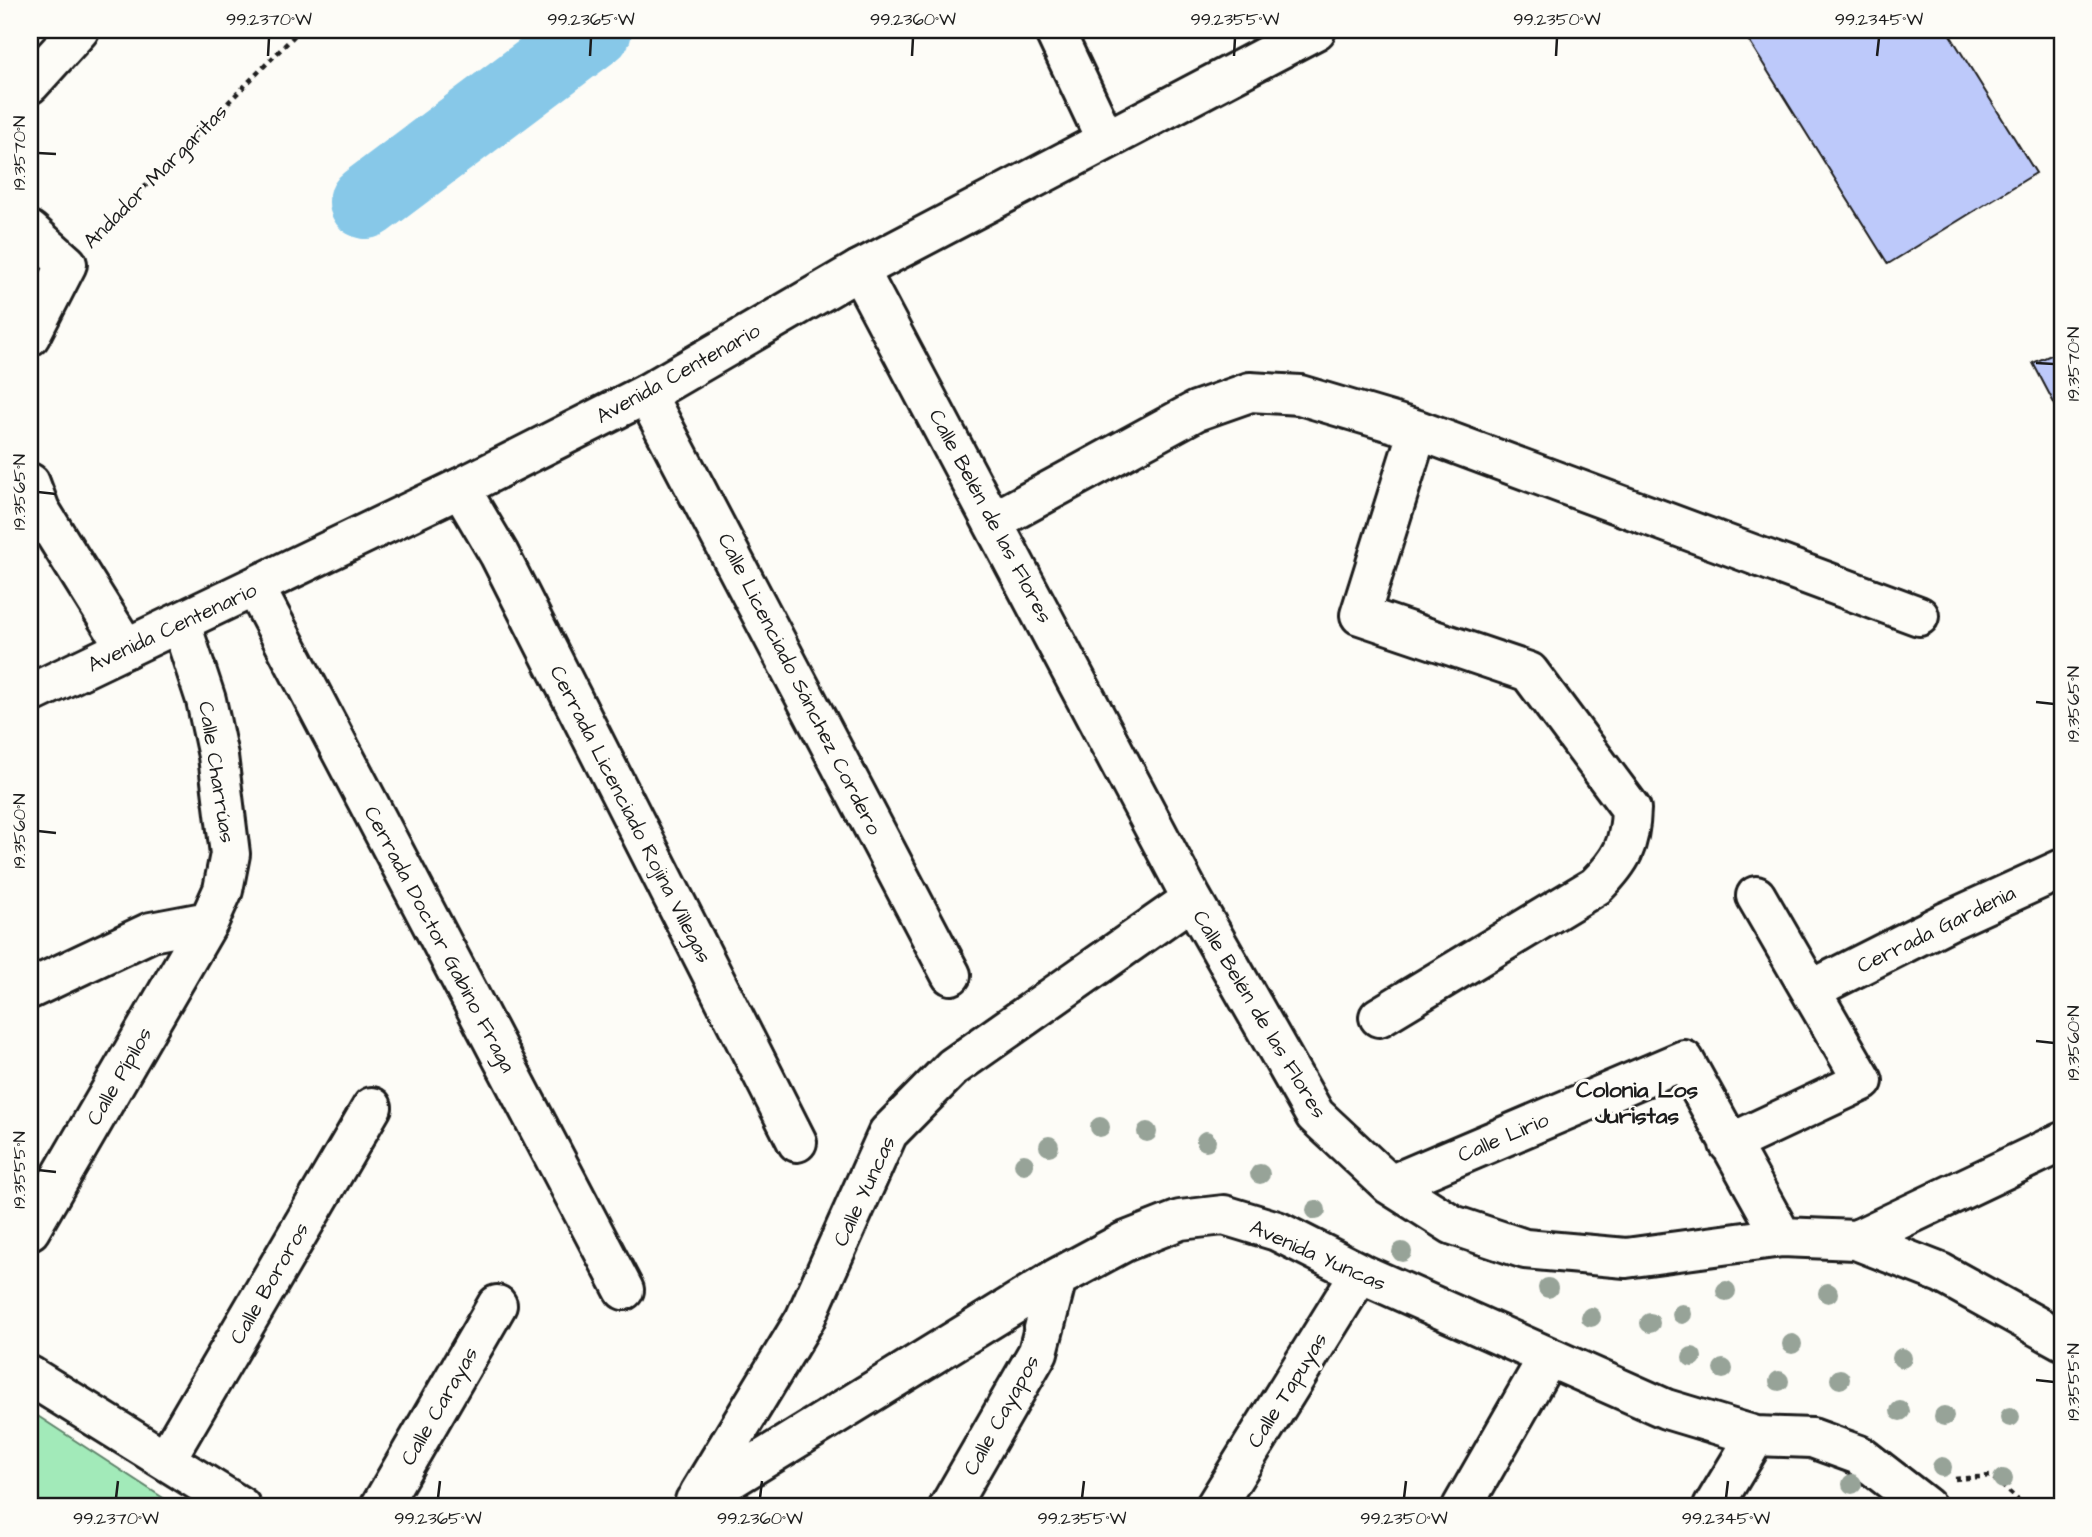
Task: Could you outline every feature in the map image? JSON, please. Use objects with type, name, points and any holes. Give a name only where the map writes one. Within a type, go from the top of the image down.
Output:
[{"type":"street","points":[[30,84],[79,30]]},
{"type":"street","points":[[1054,30],[1105,138]]},
{"type":"street","name":"Avenida Centenario","points":[[30,694],[181,624],[646,394],[859,270],[1314,30]]},
{"type":"street","points":[[30,231],[67,264]]},
{"type":"street","name":"Andador Margaritas","points":[[30,336],[67,264]]},
{"type":"street","name":"Calle Belén de las Flores","points":[[859,270],[1192,900],[1315,1115],[1390,1185],[1452,1225],[1525,1248],[1626,1258],[1782,1237],[1856,1240],[1941,1273],[2062,1340]]},
{"type":"street","points":[[994,521],[1196,411],[1250,392],[1300,394],[1418,430],[1919,616]]},
{"type":"street","name":"Calle Licenciado Sánchez Cordero","points":[[646,394],[951,975]]},
{"type":"street","points":[[1379,1017],[1597,886],[1617,865],[1630,834],[1631,808],[1529,672],[1360,615],[1418,430]]},
{"type":"street","name":"Cerrada Licenciado Rojina Villegas","points":[[460,488],[505,567],[797,1142]]},
{"type":"street","points":[[33,503],[126,648]]},
{"type":"street","name":"Cerrada Doctor Gabino Fraga","points":[[255,587],[624,1290]]},
{"type":"street","name":"Calle Charrúas","points":[[181,624],[206,699],[218,756],[230,854],[222,890],[209,921]]},
{"type":"street","name":"Cerrada Gardenia","points":[[1811,990],[1948,921],[2062,869]]},
{"type":"street","points":[[1729,1144],[1863,1081],[1756,896]]},
{"type":"street","name":"Calle Yuncas","points":[[693,1504],[805,1320],[888,1133],[953,1067],[1192,900]]},
{"type":"street","points":[[30,989],[151,933],[209,921]]},
{"type":"street","name":"Calle Pípilos","points":[[30,1230],[209,921]]},
{"type":"street","name":"Calle Lirio","points":[[1390,1185],[1684,1060],[1782,1237]]},
{"type":"street","name":"Calle Bororos","points":[[166,1459],[372,1107]]},
{"type":"street","points":[[1856,1240],[2062,1142]]},
{"type":"street","name":"Avenida Yuncas","points":[[693,1504],[1057,1278],[1124,1242],[1180,1220],[1224,1215],[1278,1231],[1360,1273],[1547,1359],[1666,1409],[1756,1436],[1812,1438],[1859,1455],[1912,1496]]},
{"type":"street","name":"Calle Tapuyas","points":[[1214,1507],[1360,1273]]},
{"type":"street","name":"Calle Cayapos","points":[[949,1507],[1038,1352],[1057,1278]]},
{"type":"street","name":"Calle Carayas","points":[[380,1507],[497,1305]]},
{"type":"street","points":[[1462,1507],[1547,1359]]},
{"type":"street","points":[[30,1376],[241,1507]]},
{"type":"street","points":[[1713,1507],[1756,1436]]},
{"type":"path","name":"Andador Margaritas","points":[[67,264],[300,30]]},
{"type":"path","points":[[1522,30],[1526,36],[1539,30]]},
{"type":"path","points":[[1912,1496],[1991,1476],[2026,1507]]},
{"type":"green space","points":[[30,1411],[177,1507],[30,1507]]},
{"type":"building","points":[[1742,30],[1947,30],[2036,173],[1888,264]]},
{"type":"building","points":[[2062,350],[2062,418],[2033,363]]},
{"type":"waterway","points":[[366,202],[595,30]]},
{"type":"district","name":"Colonia Los Juristas","points":[[1637,1102]]}]
